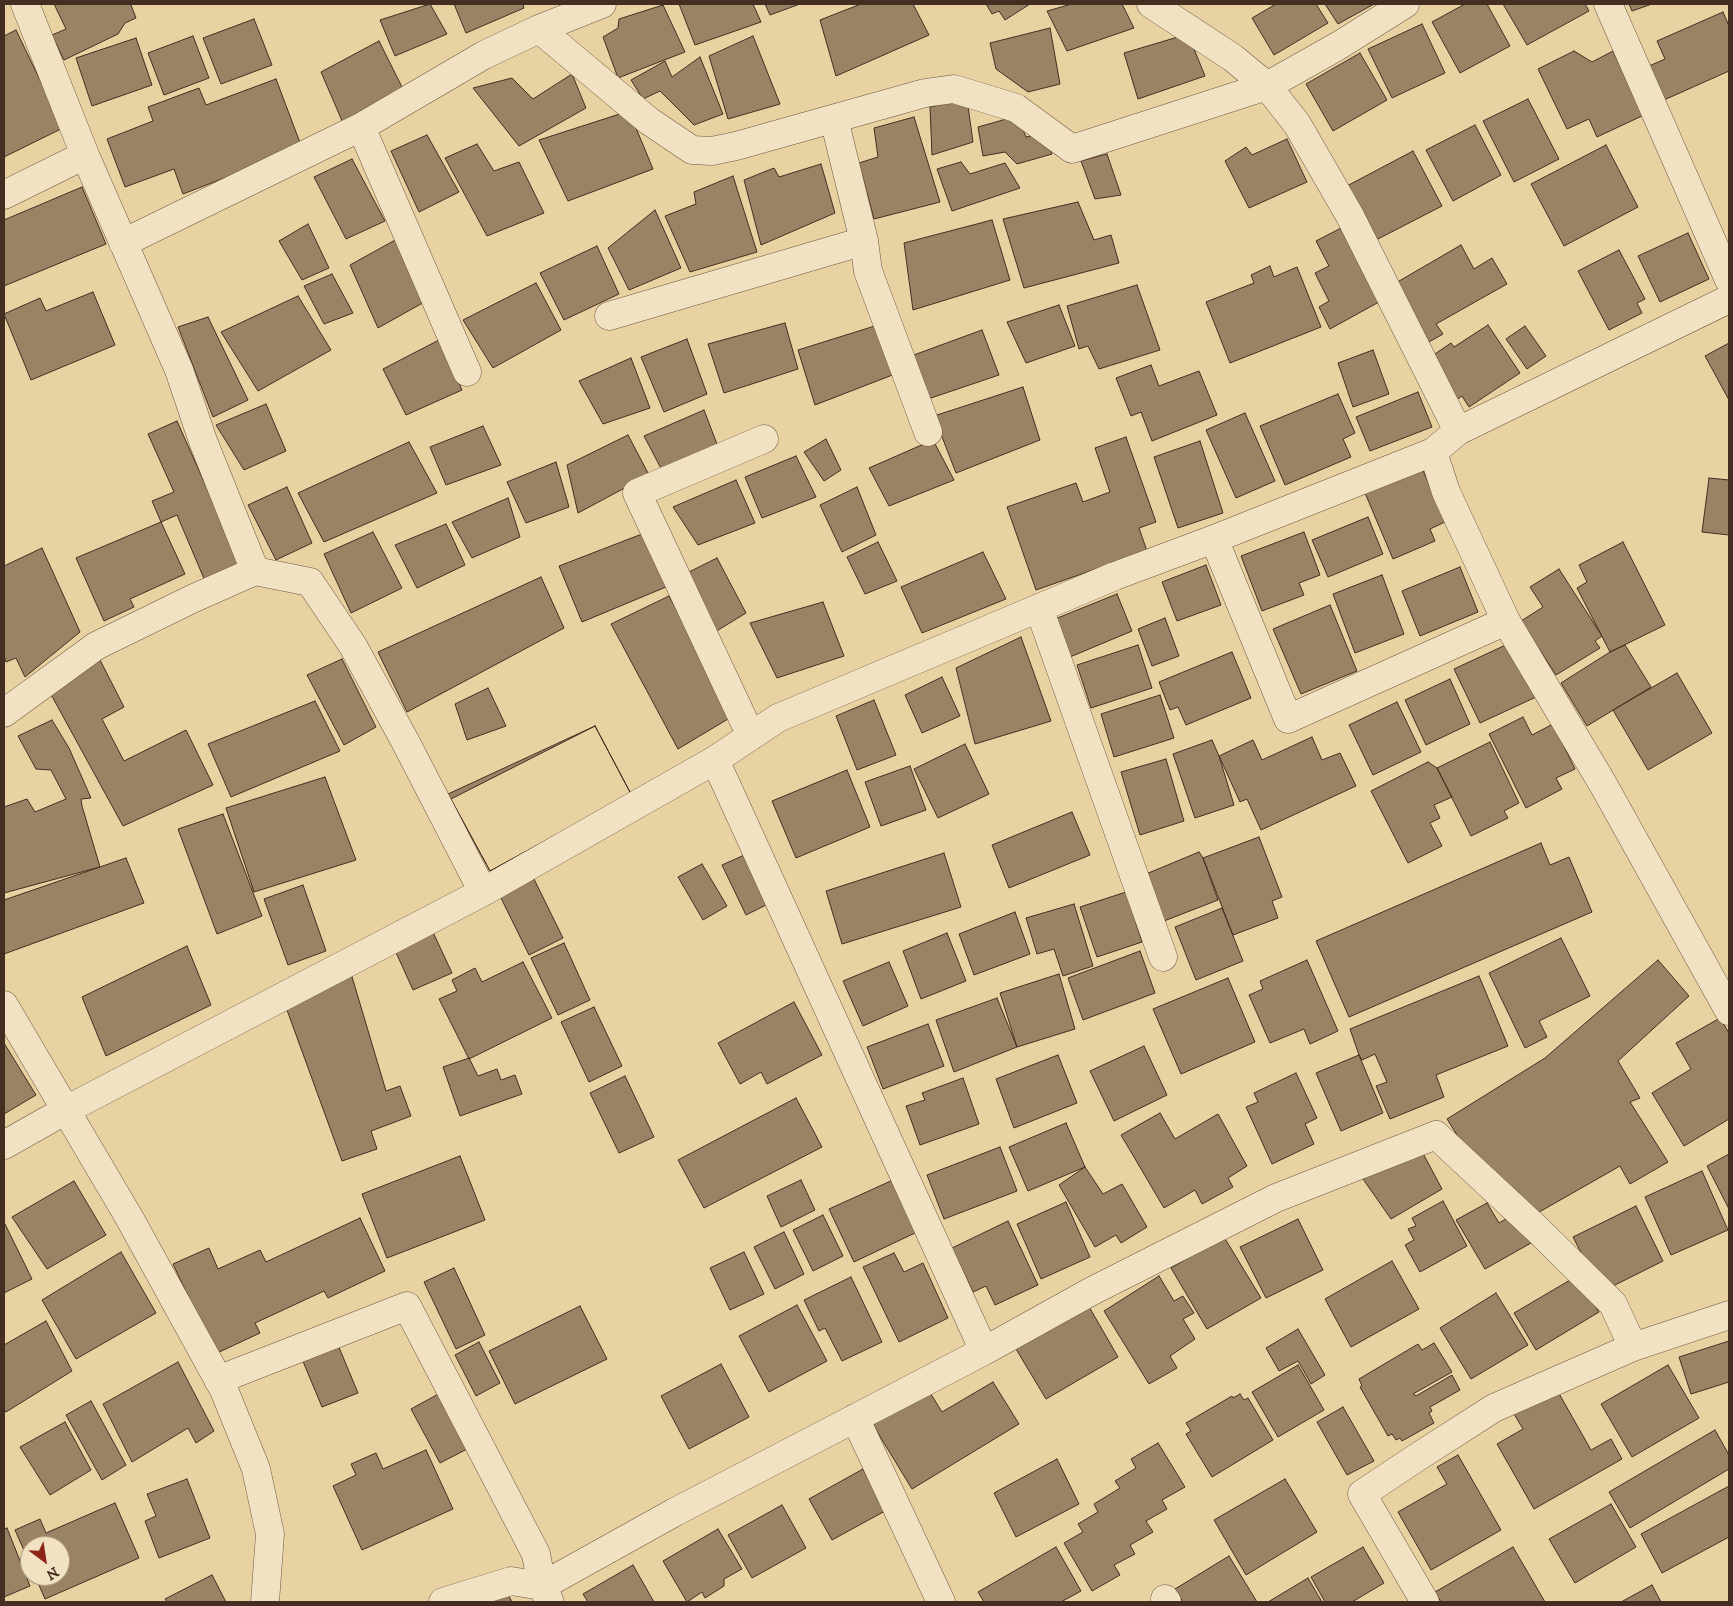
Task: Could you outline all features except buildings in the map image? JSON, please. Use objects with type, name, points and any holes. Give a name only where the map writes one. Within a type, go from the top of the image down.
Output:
[{"type":"street","points":[[25,4],[85,155],[179,370],[203,441],[255,571]]},
{"type":"street","points":[[123,243],[361,126],[484,56],[538,28],[602,4]]},
{"type":"street","points":[[1152,4],[1233,58],[1267,86],[1297,124],[1350,216],[1458,431]]},
{"type":"street","points":[[538,28],[649,121],[677,142],[692,150],[712,151],[736,146],[925,93],[954,90],[1016,108],[1072,149],[1267,86],[1338,46],[1404,4]]},
{"type":"street","points":[[1608,4],[1729,280]]},
{"type":"street","points":[[834,119],[864,241],[868,271],[928,432]]},
{"type":"street","points":[[361,126],[467,372]]},
{"type":"street","points":[[4,195],[85,155]]},
{"type":"street","points":[[609,316],[864,241]]},
{"type":"street","points":[[4,1145],[66,1110],[483,892],[715,760],[778,718],[1115,576],[1433,452],[1458,431],[1729,299]]},
{"type":"street","points":[[751,736],[637,493],[764,439]]},
{"type":"street","points":[[1433,452],[1446,492],[1506,621],[1604,786],[1729,1011]]},
{"type":"street","points":[[1214,539],[1288,719],[1506,621]]},
{"type":"street","points":[[4,713],[96,646],[192,599],[255,571],[310,582],[353,646],[406,741],[483,892]]},
{"type":"street","points":[[1039,608],[1163,957]]},
{"type":"street","points":[[715,760],[984,1351]]},
{"type":"street","points":[[4,1005],[130,1219],[218,1380],[256,1469],[270,1534],[265,1602]]},
{"type":"street","points":[[546,1594],[675,1512],[984,1351],[1092,1291],[1276,1198],[1436,1135],[1538,1230],[1613,1304],[1633,1347]]},
{"type":"street","points":[[218,1380],[407,1306],[536,1554],[546,1594]]},
{"type":"street","points":[[1425,1602],[1362,1494],[1494,1408],[1633,1347],[1729,1315]]},
{"type":"street","points":[[855,1418],[941,1602]]},
{"type":"street","points":[[444,1602],[511,1581],[546,1594]]}]
